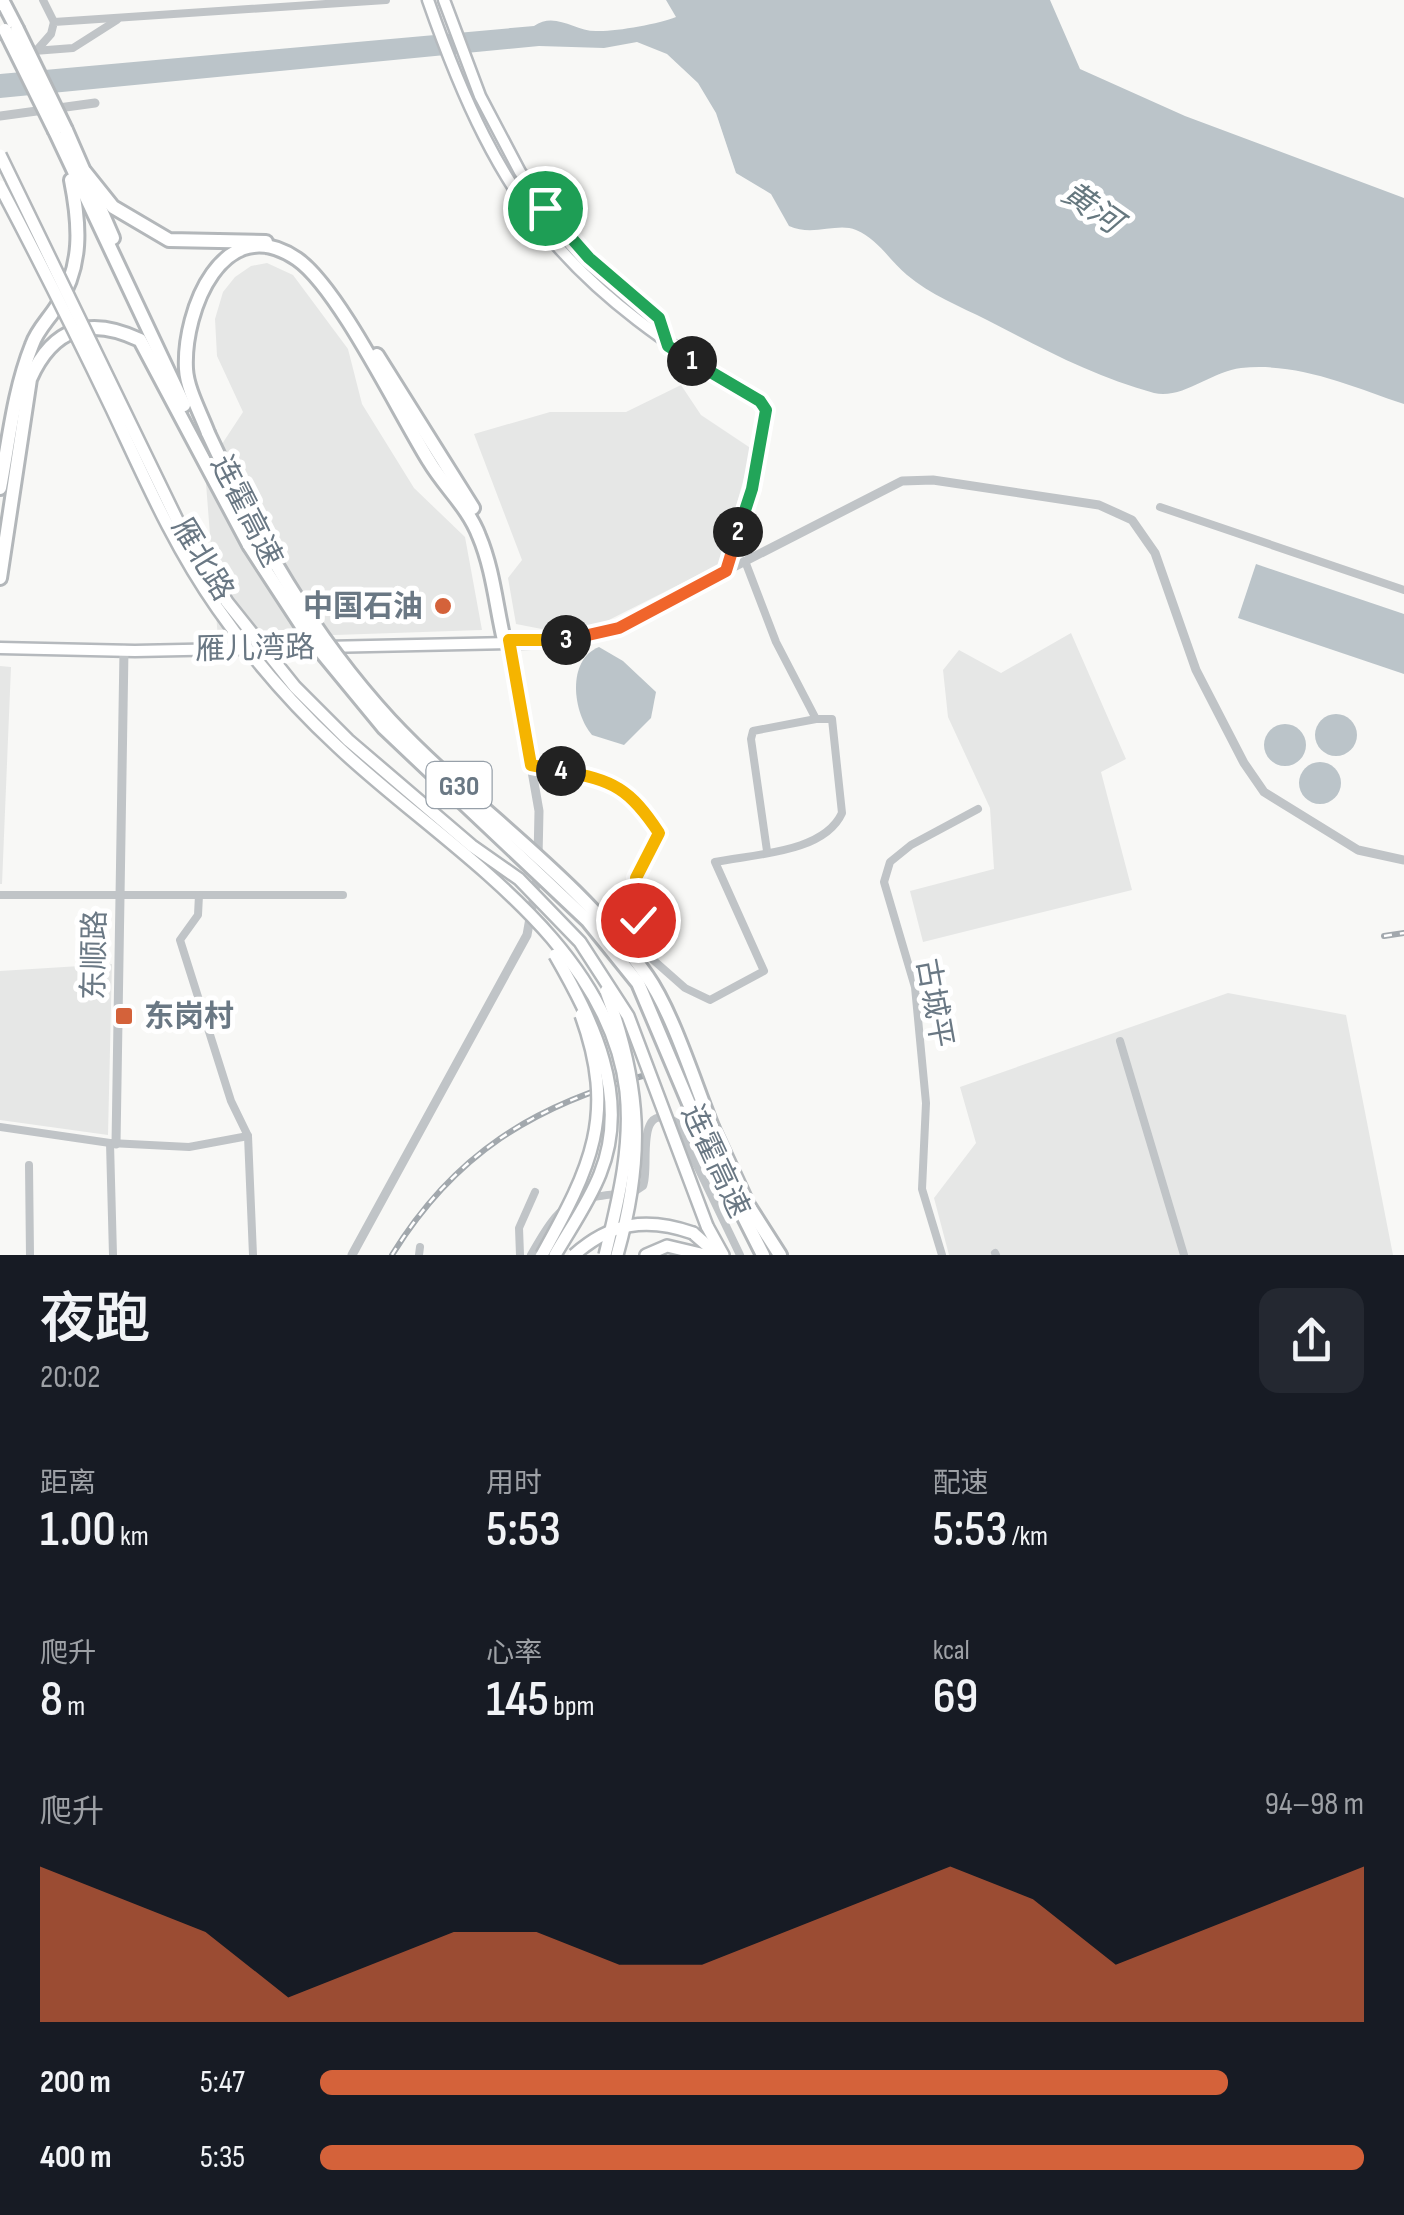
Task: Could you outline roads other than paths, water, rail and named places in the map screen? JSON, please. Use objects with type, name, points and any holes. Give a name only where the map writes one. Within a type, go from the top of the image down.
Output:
[{"type":"highway","name":"连霍高速","points":[[2,0],[7,26],[85,172],[249,545],[309,637],[384,728],[588,921],[638,984],[763,1255]]},
{"type":"highway","name":"连霍高速","points":[[60,131],[67,158],[200,436],[258,538],[328,643],[390,720],[600,913],[650,980],[707,1130],[780,1255]]},
{"type":"highway","name":"雁北路","points":[[0,155],[179,524],[227,602],[295,687],[348,740],[472,846],[518,879],[544,905]]},
{"type":"highway","points":[[0,488],[25,364],[34,340],[71,281],[78,254],[79,222],[67,158]]},
{"type":"highway","points":[[85,172],[113,208],[169,240],[264,242],[307,256],[318,268],[433,441],[482,526],[506,640]]},
{"type":"highway","name":"雁北路","points":[[0,186],[168,528],[218,609],[285,694],[338,748],[507,890],[541,930]]},
{"type":"highway","points":[[200,436],[185,372],[200,290],[210,274],[239,252],[256,248],[281,251],[308,268],[324,288],[431,465],[472,521],[486,556],[506,640]]},
{"type":"highway","points":[[0,578],[30,379],[40,358],[56,341],[80,328],[113,327],[140,340],[200,436]]},
{"type":"highway","points":[[544,905],[580,942],[628,1016],[721,1255]]},
{"type":"highway","points":[[544,905],[606,991],[636,1093],[636,1160],[617,1255]]},
{"type":"highway","points":[[541,930],[589,1037],[598,1071],[600,1108],[585,1178],[542,1255]]},
{"type":"highway","points":[[541,930],[597,1035],[612,1109],[601,1172],[555,1255]]},
{"type":"highway","points":[[541,930],[600,1004],[625,1088],[624,1178],[605,1255]]},
{"type":"highway","points":[[574,1255],[598,1235],[630,1224],[651,1222],[693,1234],[721,1255]]},
{"type":"highway","points":[[646,1255],[667,1246],[704,1255]]},
{"type":"main road","points":[[444,0],[480,96],[509,154],[545,208],[589,258],[659,318],[668,346]]},
{"type":"main road","points":[[428,1],[464,102],[506,181],[546,236],[594,285],[668,346],[760,401],[766,410],[765,432],[726,571]]},
{"type":"main road","name":"雁儿湾路","points":[[0,648],[124,650],[556,642],[619,628],[726,571]]},
{"type":"street","points":[[36,51],[51,34],[54,22],[43,0]]},
{"type":"street","points":[[54,22],[386,0]]},
{"type":"street","points":[[0,53],[73,48],[123,18]]},
{"type":"street","points":[[0,116],[95,103]]},
{"type":"street","points":[[726,571],[902,481],[933,480],[1099,505],[1132,520],[1155,553],[1196,670],[1244,763],[1264,792],[1358,850],[1404,860]]},
{"type":"street","points":[[1160,507],[1404,590]]},
{"type":"street","points":[[745,560],[776,642],[816,718]]},
{"type":"street","points":[[352,1255],[526,935],[538,880],[539,811],[514,663],[506,640]]},
{"type":"street","name":"东顺路","points":[[113,1255],[124,650]]},
{"type":"street","points":[[531,765],[588,776],[634,795],[659,833],[636,878],[638,920],[651,958],[685,988],[710,1000],[764,971],[715,862],[767,851],[816,840],[836,827],[842,814],[832,719],[816,718],[754,731],[751,738],[767,851]]},
{"type":"street","name":"古城平","points":[[942,1255],[922,1189],[926,1103],[915,987],[884,882],[890,862],[911,845],[978,809]]},
{"type":"street","points":[[0,895],[344,895]]},
{"type":"street","points":[[198,896],[198,916],[180,940],[231,1101],[248,1136],[252,1255]]},
{"type":"street","points":[[1120,1041],[1184,1255]]},
{"type":"street","points":[[531,1255],[554,1214],[567,1202],[643,1186],[647,1128],[654,1120],[666,1117],[676,1122],[740,1255]]},
{"type":"street","points":[[0,1127],[113,1143],[190,1148],[248,1136]]},
{"type":"street","points":[[29,1165],[30,1255]]},
{"type":"street","points":[[520,1255],[519,1228],[536,1192]]},
{"type":"water","name":"黄河","points":[[666,0],[1050,0],[1080,69],[1185,116],[1404,198],[1404,404],[1324,377],[1262,367],[1230,370],[1186,389],[1154,393],[1068,361],[925,288],[856,230],[789,226],[771,194],[736,173],[716,113],[698,83],[667,54],[637,42],[604,48],[539,46],[0,98],[0,74],[534,26],[549,20],[588,30],[614,30],[676,17]]},
{"type":"water","points":[[1256,564],[1404,614],[1404,674],[1238,618]]},
{"type":"water","points":[[599,647],[623,661],[656,692],[651,718],[624,745],[592,735],[580,714],[577,675],[588,654]]},
{"type":"water","points":[[1336,714],[1351,720],[1357,735],[1351,750],[1336,756],[1321,750],[1315,735],[1321,720]]},
{"type":"water","points":[[1285,724],[1300,730],[1306,745],[1300,760],[1285,766],[1270,760],[1264,745],[1270,730]]},
{"type":"water","points":[[1320,762],[1335,768],[1341,783],[1335,798],[1320,804],[1305,798],[1299,783],[1305,768]]},
{"type":"railway","points":[[1384,936],[1404,933]]},
{"type":"railway","points":[[392,1255],[442,1188],[500,1138],[568,1102],[646,1075]]},
{"type":"place","name":"中国石油","points":[[443,606]]},
{"type":"place","name":"东岗村","points":[[124,1016]]}]
